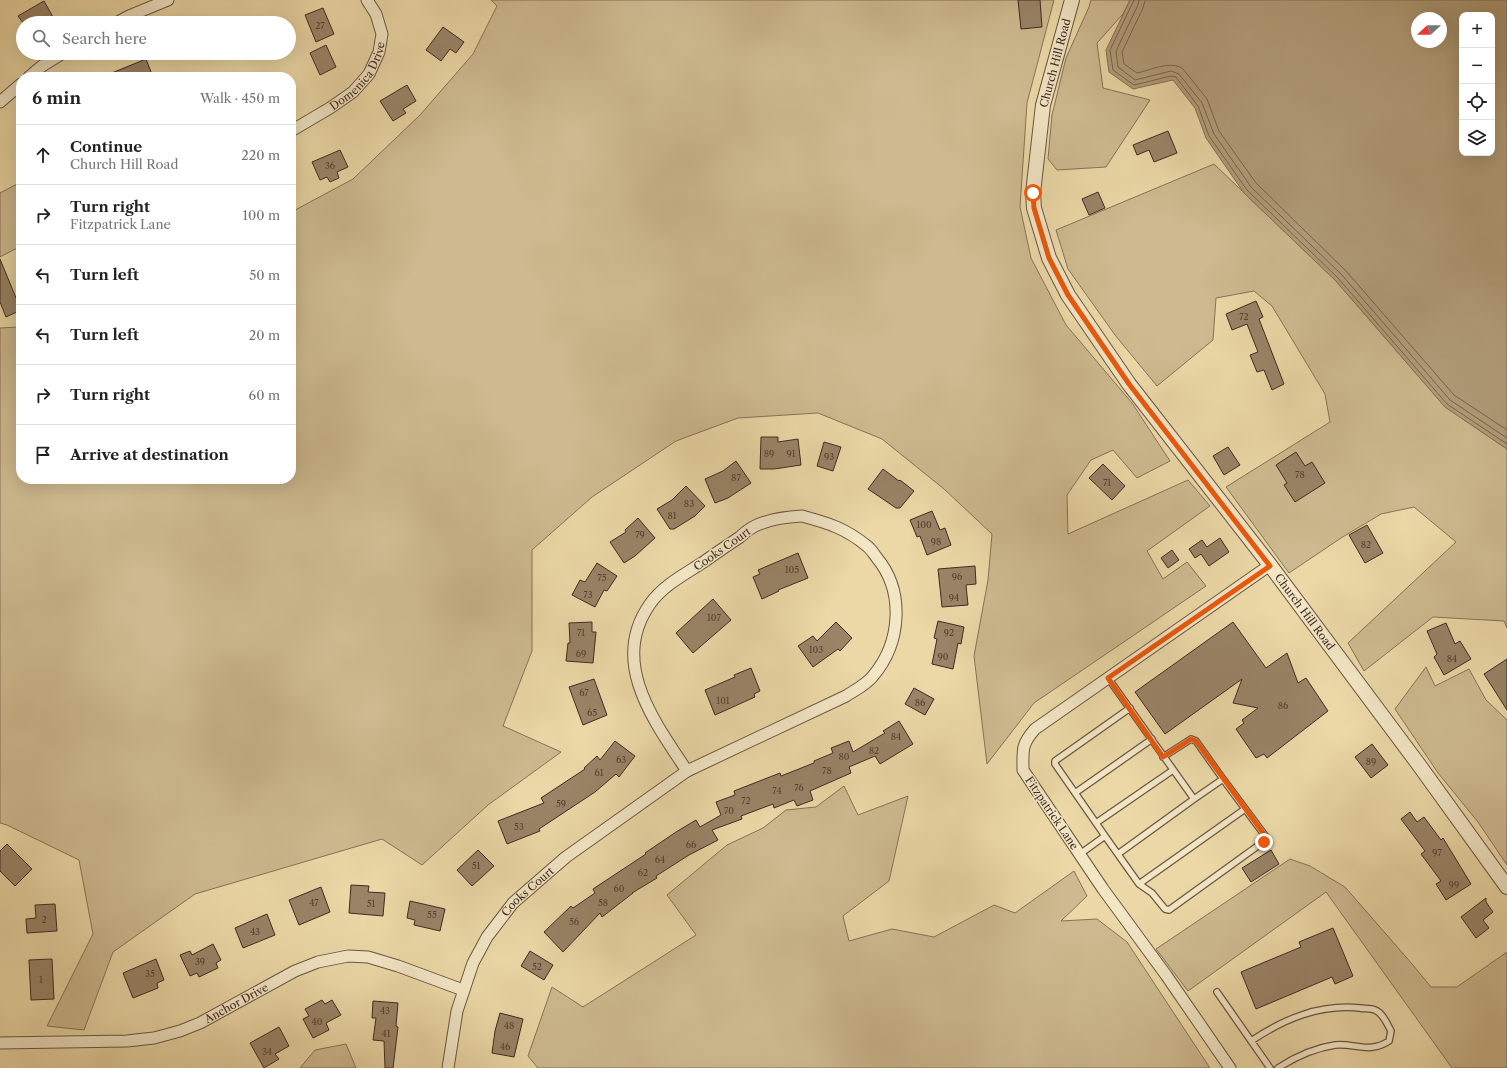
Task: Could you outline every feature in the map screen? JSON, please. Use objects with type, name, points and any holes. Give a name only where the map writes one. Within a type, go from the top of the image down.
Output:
[{"type":"street","points":[[130,16],[168,0]]},
{"type":"street","name":"Domenica Drive","points":[[296,128],[330,108],[353,92],[370,74],[379,52],[382,34],[376,14],[367,0]]},
{"type":"street","name":"Church Hill Road","points":[[1072,0],[1043,105],[1033,193],[1034,208],[1049,258],[1068,295],[1129,384],[1270,566],[1419,765],[1507,887]]},
{"type":"street","points":[[35,72],[52,60]]},
{"type":"street","points":[[0,102],[16,88]]},
{"type":"street","name":"Cooks Court","points":[[448,1068],[457,1012],[473,963],[487,937],[513,903],[566,858],[687,771],[846,696],[863,685],[873,676],[888,652],[894,632],[896,614],[891,580],[882,564],[869,547],[838,527],[824,522],[802,516],[780,517],[754,526],[664,589],[650,603],[637,628],[633,643],[633,660],[636,680],[655,722],[687,771]]},
{"type":"street","name":"Fitzpatrick Lane","points":[[1230,1068],[1166,975],[1103,889],[1023,770],[1023,746],[1035,729],[1270,566]]},
{"type":"street","name":"Anchor Drive","points":[[0,1043],[126,1041],[160,1036],[180,1031],[200,1023],[296,971],[318,962],[348,956],[376,959],[463,990]]},
{"type":"lane","points":[[1108,678],[1194,799]]},
{"type":"lane","points":[[1130,708],[1055,761],[1075,793],[1139,884],[1152,893],[1165,909],[1169,910],[1266,840],[1266,837],[1194,739],[1186,741],[1163,757]]},
{"type":"lane","points":[[1075,793],[1152,739]]},
{"type":"lane","points":[[1096,823],[1173,770]]},
{"type":"lane","points":[[1118,854],[1223,779]]},
{"type":"lane","points":[[1139,884],[1245,808]]},
{"type":"lane","points":[[1080,854],[1105,836]]},
{"type":"lane","points":[[1217,992],[1270,1068]]},
{"type":"lane","points":[[1251,1041],[1269,1028],[1294,1016],[1316,1010],[1346,1007],[1375,1010],[1384,1018],[1391,1031],[1389,1041],[1380,1047],[1336,1045],[1310,1052],[1292,1059],[1278,1068]]},
{"type":"shaded area","points":[[491,0],[1054,0],[1027,103],[1020,207],[1031,258],[1066,325],[1132,403],[1170,461],[1137,478],[1113,450],[1091,460],[1067,495],[1068,534],[1188,480],[1210,506],[1147,551],[1163,579],[1187,562],[1206,586],[1034,703],[987,764],[974,656],[988,580],[992,534],[944,489],[882,439],[818,413],[738,418],[676,441],[592,497],[532,550],[532,651],[503,726],[561,752],[488,805],[422,865],[382,839],[195,894],[113,952],[84,1030],[47,1026],[93,934],[79,860],[0,823],[0,328],[16,327],[16,484],[296,484],[296,210],[353,179],[420,115],[473,54],[497,6]]},
{"type":"shaded area","points":[[1091,0],[1130,0],[1123,14],[1097,43],[1103,88],[1150,100],[1106,167],[1057,170],[1048,159],[1052,115],[1066,58]]},
{"type":"shaded area","points":[[1214,164],[1336,281],[1445,407],[1507,449],[1507,628],[1504,621],[1433,617],[1364,671],[1348,643],[1456,542],[1414,507],[1381,514],[1341,538],[1289,573],[1226,487],[1330,422],[1325,394],[1272,306],[1254,291],[1216,298],[1213,340],[1157,386],[1115,335],[1068,269],[1056,230]]},
{"type":"shaded area","points":[[16,185],[16,249],[0,257],[0,193]]},
{"type":"shaded area","points":[[1426,667],[1435,686],[1469,669],[1486,700],[1507,720],[1507,865],[1478,822],[1438,773],[1395,709]]},
{"type":"shaded area","points":[[844,786],[858,815],[908,796],[889,881],[843,916],[849,941],[892,929],[934,937],[994,905],[1015,913],[1074,871],[1087,896],[1061,921],[1097,919],[1127,942],[1210,1068],[538,1068],[528,1056],[552,987],[583,1007],[696,935],[667,895],[727,845],[763,828],[786,810],[816,807]]},
{"type":"shaded area","points":[[1290,859],[1310,866],[1345,887],[1431,987],[1457,987],[1507,952],[1507,1068],[1452,1068],[1326,892],[1188,991],[1156,949]]},
{"type":"shaded area","points":[[346,1044],[356,1068],[300,1068],[315,1050]]},
{"type":"water","points":[[1130,0],[1507,0],[1507,449],[1445,407],[1336,281],[1244,193],[1206,138],[1195,108],[1173,80],[1133,89],[1109,72],[1106,50]]},
{"type":"building","points":[[1018,0],[1040,0],[1042,27],[1021,29]]},
{"type":"building","points":[[44,1],[52,16],[18,16]]},
{"type":"building","points":[[323,8],[334,34],[316,42],[305,15]]},
{"type":"building","points":[[443,27],[464,42],[456,53],[450,49],[441,61],[426,50]]},
{"type":"building","points":[[326,45],[336,67],[320,75],[310,53]]},
{"type":"building","points":[[146,60],[151,72],[114,72]]},
{"type":"building","points":[[407,85],[416,101],[403,109],[406,113],[393,121],[380,101]]},
{"type":"building","points":[[1168,131],[1177,153],[1154,162],[1149,150],[1137,155],[1133,145]]},
{"type":"building","points":[[340,150],[348,167],[337,172],[339,178],[330,182],[327,177],[320,180],[312,162]]},
{"type":"building","points":[[1098,192],[1105,208],[1089,215],[1082,199]]},
{"type":"building","points":[[0,259],[16,298],[16,312],[6,317],[0,302]]},
{"type":"building","points":[[1256,301],[1263,317],[1259,319],[1284,384],[1272,390],[1264,370],[1257,372],[1250,355],[1258,352],[1247,324],[1232,330],[1226,314]]},
{"type":"building","points":[[761,437],[778,437],[778,442],[798,439],[801,465],[774,469],[760,469]]},
{"type":"building","points":[[824,442],[841,447],[833,471],[817,466]]},
{"type":"building","points":[[1228,447],[1240,465],[1224,475],[1213,456]]},
{"type":"building","points":[[1296,452],[1305,466],[1312,462],[1325,483],[1295,502],[1284,485],[1287,483],[1276,465]]},
{"type":"building","points":[[736,461],[751,483],[728,498],[715,503],[705,479],[723,471]]},
{"type":"building","points":[[1103,464],[1125,486],[1112,500],[1089,478]]},
{"type":"building","points":[[883,469],[914,491],[900,508],[896,508],[868,489]]},
{"type":"building","points":[[686,486],[705,506],[695,516],[674,529],[670,529],[657,509],[672,500]]},
{"type":"building","points":[[932,511],[940,530],[945,528],[951,545],[927,555],[920,536],[917,537],[910,520]]},
{"type":"building","points":[[638,518],[655,538],[635,556],[624,563],[610,542],[626,532],[625,530]]},
{"type":"building","points":[[1367,525],[1383,553],[1365,563],[1349,535]]},
{"type":"building","points":[[1220,538],[1229,552],[1209,566],[1201,554],[1195,558],[1189,549],[1202,540],[1207,547]]},
{"type":"building","points":[[1172,550],[1179,560],[1168,568],[1161,558]]},
{"type":"building","points":[[798,553],[808,578],[778,590],[779,591],[762,599],[753,577],[760,574],[758,570]]},
{"type":"building","points":[[597,563],[617,576],[607,591],[604,590],[595,607],[572,595],[580,580],[585,582]]},
{"type":"building","points":[[975,566],[976,584],[966,585],[968,605],[942,607],[938,569]]},
{"type":"building","points":[[713,599],[731,620],[693,653],[676,633]]},
{"type":"building","points":[[938,621],[964,627],[961,644],[958,643],[953,669],[932,664],[937,639],[934,638]]},
{"type":"building","points":[[592,622],[592,632],[596,632],[593,663],[566,661],[568,643],[570,643],[569,623]]},
{"type":"building","points":[[836,622],[852,638],[840,651],[838,649],[813,667],[798,646],[813,636],[817,641]]},
{"type":"building","points":[[1233,622],[1266,668],[1287,653],[1298,683],[1306,678],[1328,711],[1267,758],[1264,754],[1256,758],[1236,729],[1244,723],[1242,720],[1258,708],[1233,703],[1242,679],[1165,734],[1135,692]]},
{"type":"building","points":[[1446,623],[1455,644],[1460,641],[1471,659],[1444,675],[1434,657],[1437,654],[1427,631]]},
{"type":"building","points":[[1507,659],[1507,710],[1484,674]]},
{"type":"building","points":[[751,668],[760,691],[754,694],[755,697],[715,715],[705,690],[735,677],[734,675]]},
{"type":"building","points":[[594,679],[607,715],[583,725],[569,687]]},
{"type":"building","points":[[914,688],[934,699],[925,715],[905,704]]},
{"type":"building","points":[[899,721],[913,744],[880,764],[875,756],[849,767],[851,773],[810,791],[813,800],[797,806],[794,800],[774,808],[773,804],[741,816],[742,819],[712,830],[718,840],[689,855],[656,876],[657,878],[632,893],[602,917],[600,913],[563,952],[544,932],[571,906],[573,908],[595,893],[593,889],[676,832],[696,820],[700,827],[721,815],[716,802],[735,795],[734,791],[780,773],[781,776],[814,763],[814,761],[833,753],[831,748],[849,741],[853,752],[885,733],[883,731]]},
{"type":"building","points":[[615,741],[635,756],[619,777],[616,774],[595,792],[539,829],[540,831],[507,844],[498,821],[544,803],[541,798],[585,769],[584,768],[597,756],[600,760]]},
{"type":"building","points":[[1372,744],[1388,765],[1371,778],[1355,757]]},
{"type":"building","points":[[1410,812],[1417,822],[1424,817],[1441,840],[1443,838],[1471,884],[1446,900],[1436,884],[1441,881],[1421,854],[1425,851],[1401,819]]},
{"type":"building","points":[[7,844],[32,869],[15,886],[0,871],[0,851]]},
{"type":"building","points":[[478,850],[494,866],[472,886],[457,870]]},
{"type":"building","points":[[1271,850],[1279,864],[1251,882],[1242,868]]},
{"type":"building","points":[[351,885],[369,886],[368,892],[385,893],[383,916],[349,913]]},
{"type":"building","points":[[321,887],[330,912],[299,925],[289,900]]},
{"type":"building","points":[[1486,898],[1486,902],[1493,912],[1483,920],[1489,928],[1476,938],[1461,917]]},
{"type":"building","points":[[410,901],[445,909],[440,931],[414,925],[415,920],[407,918]]},
{"type":"building","points":[[55,904],[57,931],[27,933],[26,919],[36,918],[35,905]]},
{"type":"building","points":[[267,914],[275,935],[243,948],[235,928]]},
{"type":"building","points":[[1333,928],[1353,976],[1335,984],[1332,977],[1256,1009],[1241,972],[1301,947],[1299,942]]},
{"type":"building","points":[[213,944],[221,960],[216,963],[218,968],[199,977],[197,973],[190,976],[180,955],[190,951],[192,955]]},
{"type":"building","points":[[530,951],[553,965],[544,980],[521,966]]},
{"type":"building","points":[[52,959],[54,999],[31,1000],[29,960]]},
{"type":"building","points":[[156,959],[164,980],[157,983],[158,988],[133,998],[123,973]]},
{"type":"building","points":[[322,1000],[325,1004],[332,1000],[341,1015],[326,1023],[329,1030],[313,1038],[303,1019],[309,1016],[305,1009]]},
{"type":"building","points":[[373,1001],[398,1003],[396,1026],[398,1027],[393,1068],[385,1068],[384,1041],[373,1040],[376,1018],[372,1018]]},
{"type":"building","points":[[500,1013],[523,1019],[514,1057],[492,1053],[495,1031]]},
{"type":"building","points":[[279,1027],[289,1046],[275,1054],[279,1059],[264,1068],[250,1043]]},
{"type":"route","points":[[1033,193],[1034,208],[1049,258],[1068,295],[1129,384],[1270,566],[1108,678],[1163,757],[1186,741],[1191,739],[1196,741],[1266,837],[1264,842]]}]
